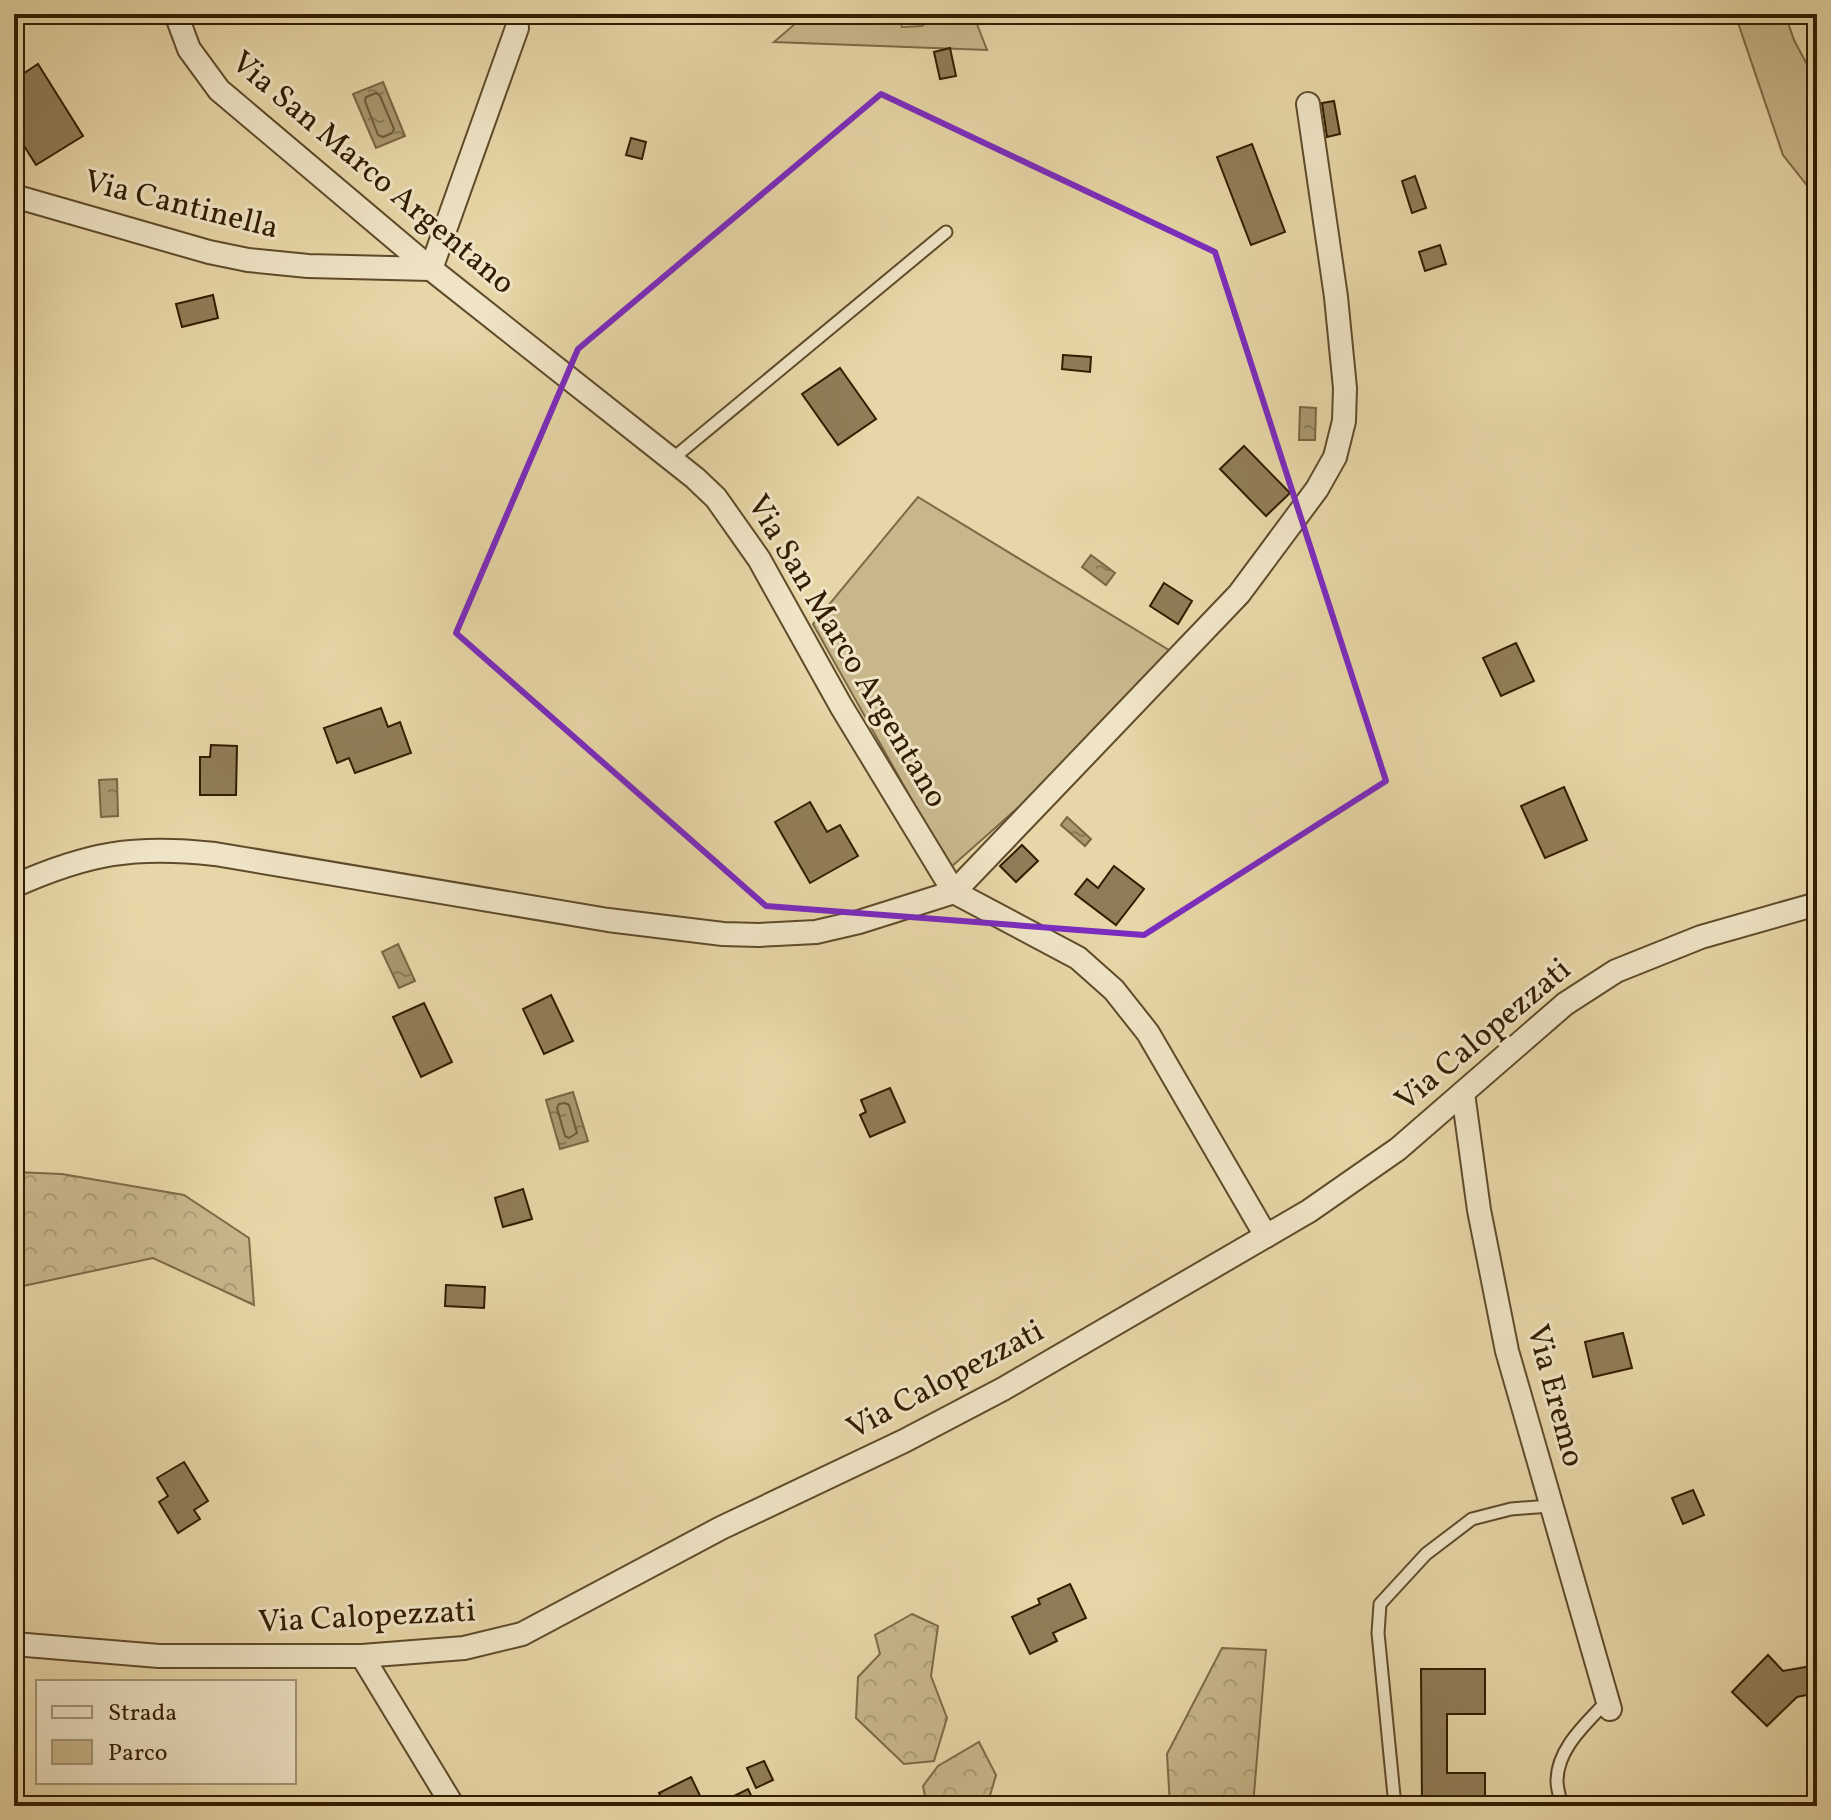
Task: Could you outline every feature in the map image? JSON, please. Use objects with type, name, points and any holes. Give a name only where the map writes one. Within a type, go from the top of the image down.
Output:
[{"type":"street","name":"Via San Marco Argentano","points":[[176,14],[189,49],[219,90],[431,269],[695,478],[716,498],[759,559],[841,706],[954,892]]},
{"type":"street","points":[[431,269],[517,28]]},
{"type":"street","points":[[14,886],[55,868],[113,852],[153,849],[190,851],[608,920],[698,932],[759,935],[832,929],[954,892],[1226,610],[1317,489],[1335,457],[1344,421],[1345,388],[1336,297],[1308,104]]},
{"type":"street","name":"Via Cantinella","points":[[14,196],[209,252],[248,260],[308,266],[431,269]]},
{"type":"street","points":[[954,892],[1078,958],[1114,990],[1148,1033],[1266,1236]]},
{"type":"street","name":"Via Calopezzati","points":[[14,1644],[159,1656],[362,1656],[464,1648],[497,1642],[535,1628],[710,1534],[991,1396],[1266,1236],[1369,1171],[1565,1004],[1616,971],[1701,937],[1817,904]]},
{"type":"street","name":"Via Eremo","points":[[1463,1093],[1479,1210],[1520,1403],[1608,1705]]},
{"type":"street","points":[[362,1656],[453,1806]]},
{"type":"lane","points":[[671,460],[946,232]]},
{"type":"lane","points":[[1395,1806],[1378,1633],[1380,1604],[1426,1554],[1472,1519],[1511,1509],[1550,1506]]},
{"type":"lane","points":[[1554,1806],[1562,1757],[1574,1738],[1608,1705]]},
{"type":"lane","points":[[1557,1781],[1562,1806]]},
{"type":"highlighted area","points":[[881,94],[1215,252],[1386,781],[1144,935],[766,906],[456,633],[578,349]]},
{"type":"green space","points":[[800,14],[897,14],[902,27],[922,26],[937,14],[973,14],[987,50],[774,42],[796,23]]},
{"type":"green space","points":[[1735,14],[1785,14],[1794,40],[1817,83],[1817,198],[1783,155]]},
{"type":"green space","points":[[918,497],[1177,655],[1039,789],[950,868],[813,624]]},
{"type":"green space","points":[[14,1172],[62,1174],[184,1195],[249,1238],[254,1305],[153,1258],[14,1288]]},
{"type":"green space","points":[[912,1614],[938,1626],[931,1676],[947,1718],[934,1761],[904,1764],[856,1718],[858,1677],[880,1654],[875,1635]]},
{"type":"green space","points":[[1222,1648],[1266,1650],[1253,1806],[1170,1806],[1167,1754]]},
{"type":"green space","points":[[979,1742],[996,1775],[987,1806],[927,1806],[923,1786],[938,1766]]},
{"type":"water","points":[[383,82],[405,136],[376,148],[353,94]]},
{"type":"water","points":[[1300,407],[1316,408],[1315,440],[1299,440]]},
{"type":"water","points":[[1091,555],[1115,573],[1106,585],[1082,567]]},
{"type":"water","points":[[117,779],[118,816],[101,817],[99,780]]},
{"type":"water","points":[[1067,817],[1091,839],[1085,846],[1061,825]]},
{"type":"water","points":[[398,944],[415,981],[399,988],[382,952]]},
{"type":"water","points":[[573,1092],[588,1141],[560,1149],[546,1100]]},
{"type":"building","points":[[950,48],[956,76],[940,79],[934,52]]},
{"type":"building","points":[[38,64],[83,136],[36,165],[14,130],[14,80]]},
{"type":"building","points":[[1334,101],[1340,134],[1327,137],[1322,103]]},
{"type":"building","points":[[631,138],[646,142],[642,159],[626,155]]},
{"type":"building","points":[[1252,144],[1285,232],[1251,245],[1217,157]]},
{"type":"building","points":[[1415,176],[1426,208],[1412,213],[1402,181]]},
{"type":"building","points":[[1440,245],[1446,264],[1425,271],[1419,252]]},
{"type":"building","points":[[213,295],[218,318],[182,327],[176,304]]},
{"type":"building","points":[[1063,355],[1091,357],[1090,372],[1062,369]]},
{"type":"building","points":[[840,368],[876,419],[838,445],[802,394]]},
{"type":"building","points":[[1244,446],[1290,493],[1266,516],[1220,469]]},
{"type":"building","points":[[1164,583],[1192,601],[1178,624],[1150,606]]},
{"type":"building","points":[[1516,643],[1534,681],[1501,696],[1483,658]]},
{"type":"building","points":[[381,708],[388,727],[400,722],[411,753],[355,773],[349,758],[337,763],[324,728]]},
{"type":"building","points":[[211,745],[237,746],[236,795],[200,795],[200,757],[210,757]]},
{"type":"building","points":[[1564,787],[1587,840],[1545,858],[1521,806]]},
{"type":"building","points":[[810,802],[827,832],[840,825],[858,856],[810,883],[775,822]]},
{"type":"building","points":[[1022,845],[1038,861],[1016,882],[1000,866]]},
{"type":"building","points":[[1114,866],[1144,889],[1116,925],[1075,894],[1087,879],[1098,888]]},
{"type":"building","points":[[551,995],[573,1041],[544,1054],[523,1009]]},
{"type":"building","points":[[424,1003],[452,1062],[421,1077],[393,1017]]},
{"type":"building","points":[[890,1088],[905,1122],[870,1137],[860,1115],[866,1112],[861,1100]]},
{"type":"building","points":[[523,1189],[532,1219],[503,1227],[495,1198]]},
{"type":"building","points":[[446,1285],[485,1287],[484,1308],[445,1306]]},
{"type":"building","points":[[1623,1333],[1632,1368],[1593,1377],[1585,1342]]},
{"type":"building","points":[[184,1462],[208,1501],[194,1510],[200,1519],[178,1533],[159,1502],[168,1496],[157,1478]]},
{"type":"building","points":[[1693,1490],[1704,1515],[1683,1524],[1672,1498]]},
{"type":"building","points":[[1070,1584],[1086,1618],[1053,1633],[1057,1641],[1030,1654],[1012,1617],[1040,1604],[1038,1599]]},
{"type":"building","points":[[1768,1655],[1783,1671],[1817,1665],[1817,1693],[1797,1697],[1767,1726],[1732,1692]]},
{"type":"building","points":[[1421,1669],[1485,1669],[1485,1714],[1447,1714],[1447,1773],[1485,1773],[1485,1806],[1422,1806]]},
{"type":"building","points":[[764,1761],[773,1780],[756,1788],[747,1768]]},
{"type":"building","points":[[691,1777],[705,1806],[665,1806],[659,1793]]},
{"type":"building","points":[[748,1789],[756,1806],[714,1806]]}]
